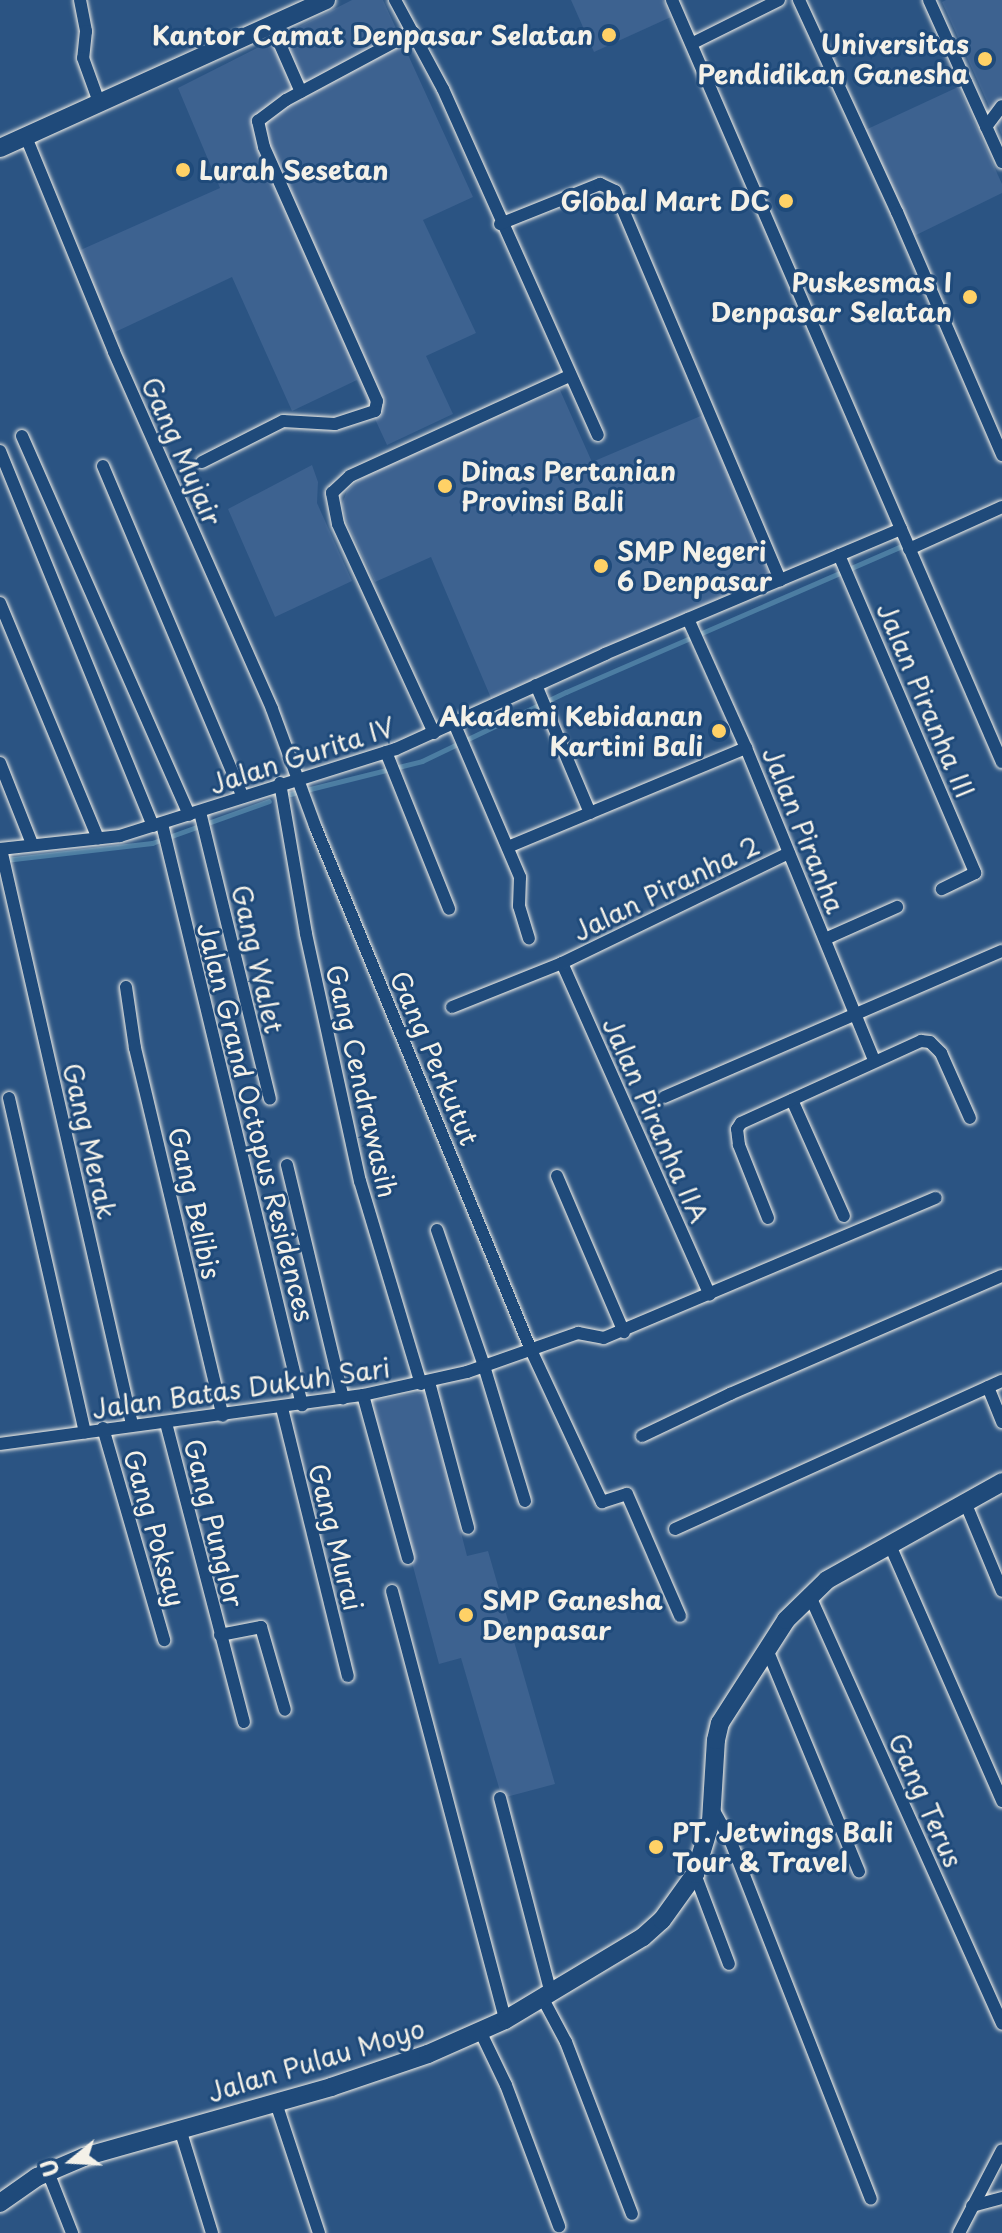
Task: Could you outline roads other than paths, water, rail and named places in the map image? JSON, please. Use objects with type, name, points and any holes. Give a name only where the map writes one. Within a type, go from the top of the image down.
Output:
[{"type":"street","points":[[80,0],[86,31],[83,58],[100,105]]},
{"type":"street","points":[[0,148],[326,0]]},
{"type":"street","points":[[395,0],[450,103],[500,224],[598,435]]},
{"type":"street","points":[[672,0],[1002,762]]},
{"type":"street","points":[[693,43],[779,0]]},
{"type":"street","points":[[799,0],[904,227],[1002,455]]},
{"type":"street","points":[[929,0],[1002,162]]},
{"type":"street","points":[[271,24],[301,92]]},
{"type":"street","points":[[202,462],[275,423],[289,420],[335,424],[370,415],[377,405],[258,132],[258,121],[263,114],[301,92],[413,32]]},
{"type":"street","points":[[986,127],[1002,106]]},
{"type":"street","name":"Gang Mujair","points":[[26,137],[114,352],[300,779]]},
{"type":"street","points":[[500,224],[600,184],[615,191],[780,580]]},
{"type":"street","points":[[434,733],[338,524],[332,493],[350,476],[569,376]]},
{"type":"street","name":"Gang Walet","points":[[22,436],[199,818],[270,1099]]},
{"type":"street","name":"Jalan Grand Octopus Residences","points":[[0,451],[167,849],[302,1405]]},
{"type":"street","points":[[103,466],[243,797]]},
{"type":"street","name":"Jalan Gurita IV","points":[[3,857],[32,844],[98,838],[199,818],[280,783],[387,754],[780,580],[1002,507]]},
{"type":"street","name":"Jalan Piranha III","points":[[840,558],[975,873],[942,889]]},
{"type":"street","points":[[0,603],[98,838]]},
{"type":"street","name":"Jalan Piranha","points":[[690,622],[746,748],[874,1060]]},
{"type":"street","points":[[538,689],[590,813]]},
{"type":"street","points":[[455,725],[520,877],[519,906],[529,938]]},
{"type":"street","points":[[508,847],[746,748]]},
{"type":"street","points":[[387,754],[449,909]]},
{"type":"street","points":[[0,763],[32,844]]},
{"type":"street","name":"Gang Perkutut","points":[[300,779],[305,799],[531,1350],[602,1502],[627,1494],[680,1616]]},
{"type":"street","name":"Gang Cendrawasih","points":[[280,783],[309,948],[357,1166],[468,1528]]},
{"type":"street","name":"Jalan Piranha 2","points":[[452,1007],[562,963],[789,853]]},
{"type":"street","name":"Gang Merak","points":[[3,857],[132,1424]]},
{"type":"street","points":[[825,939],[897,907]]},
{"type":"street","points":[[664,1097],[1002,951]]},
{"type":"street","name":"Jalan Piranha IIA","points":[[562,963],[710,1295]]},
{"type":"street","name":"Gang Belibis","points":[[126,993],[135,1048],[223,1416]]},
{"type":"street","points":[[768,1218],[739,1145],[737,1129],[741,1123],[921,1041],[930,1042],[941,1053],[970,1118]]},
{"type":"street","points":[[9,1098],[85,1432]]},
{"type":"street","points":[[792,1100],[844,1216]]},
{"type":"street","points":[[287,1165],[343,1398]]},
{"type":"street","points":[[557,1176],[624,1332]]},
{"type":"street","name":"Jalan Batas Dukuh Sari","points":[[0,1444],[363,1395],[425,1383],[484,1366],[578,1333],[604,1338],[936,1198]]},
{"type":"street","points":[[437,1230],[484,1366],[525,1501]]},
{"type":"street","points":[[642,1436],[730,1394],[1002,1276]]},
{"type":"street","points":[[675,1529],[1002,1381]]},
{"type":"street","points":[[988,1387],[1002,1422]]},
{"type":"street","points":[[363,1395],[408,1558]]},
{"type":"street","name":"Gang Murai","points":[[282,1408],[348,1676]]},
{"type":"street","name":"Gang Punglor","points":[[166,1423],[244,1722]]},
{"type":"street","name":"Gang Poksay","points":[[103,1428],[164,1640]]},
{"type":"street","name":"Jalan Pulau Moyo","points":[[0,2203],[48,2172],[84,2157],[390,2068],[480,2031],[547,1997],[643,1937],[662,1920],[695,1874],[707,1841],[720,1723],[766,1647],[809,1594],[889,1543],[1002,1482]]},
{"type":"street","points":[[965,1502],[1002,1591]]},
{"type":"street","points":[[889,1543],[1002,1801]]},
{"type":"street","points":[[392,1591],[505,2020]]},
{"type":"street","name":"Gang Terus","points":[[809,1594],[1002,2024]]},
{"type":"street","name":"Gang Punglor","points":[[220,1635],[261,1627],[285,1710]]},
{"type":"street","points":[[766,1647],[859,1871]]},
{"type":"street","points":[[500,1798],[547,1997],[632,2214]]},
{"type":"street","points":[[712,1806],[731,1842],[871,2199]]},
{"type":"street","points":[[695,1874],[729,1964]]},
{"type":"street","points":[[480,2031],[506,2085],[559,2226]]},
{"type":"street","points":[[276,2103],[319,2233]]},
{"type":"street","points":[[180,2129],[212,2233]]},
{"type":"street","points":[[959,2233],[1000,2158]]},
{"type":"street","points":[[48,2172],[72,2233]]},
{"type":"street","points":[[972,2206],[1002,2198]]},
{"type":"waterway","points":[[290,794],[422,761],[566,692],[907,544]]},
{"type":"waterway","points":[[5,860],[152,843],[269,801]]},
{"type":"place","name":"Kantor Camat Denpasar Selatan","points":[[609,35]]},
{"type":"place","name":"Universitas Pendidikan Ganesha","points":[[985,59]]},
{"type":"place","name":"Lurah Sesetan","points":[[183,170]]},
{"type":"place","name":"Global Mart DC","points":[[786,201]]},
{"type":"place","name":"Puskesmas I Denpasar Selatan","points":[[970,297]]},
{"type":"place","name":"Dinas Pertanian Provinsi Bali","points":[[445,486]]},
{"type":"place","name":"SMP Negeri 6 Denpasar","points":[[601,566]]},
{"type":"place","name":"Akademi Kebidanan Kartini Bali","points":[[719,731]]},
{"type":"place","name":"SMP Ganesha Denpasar","points":[[466,1615]]},
{"type":"place","name":"PT. Jetwings Bali Tour & Travel","points":[[656,1847]]}]
